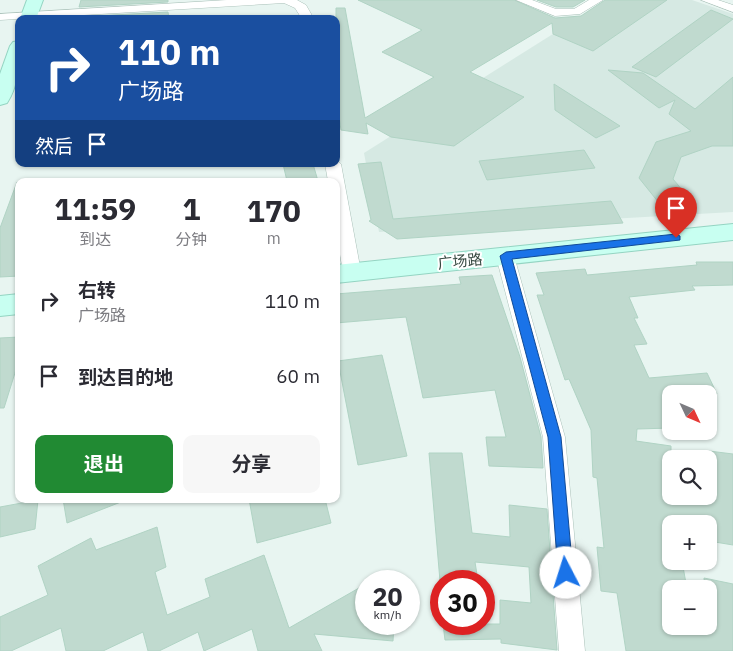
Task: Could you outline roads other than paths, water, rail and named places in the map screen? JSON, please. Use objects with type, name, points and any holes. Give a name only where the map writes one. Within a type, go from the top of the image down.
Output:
[{"type":"street","points":[[0,17],[31,11],[284,0],[297,2],[304,7],[307,15]]},
{"type":"street","points":[[522,0],[555,12],[576,12],[597,0]]},
{"type":"street","points":[[707,0],[733,9]]},
{"type":"street","points":[[0,99],[15,57]]},
{"type":"street","points":[[340,228],[344,273]]},
{"type":"street","name":"广场路","points":[[344,273],[733,232]]},
{"type":"street","points":[[506,256],[554,437],[572,651]]},
{"type":"street","points":[[0,306],[15,304]]}]
